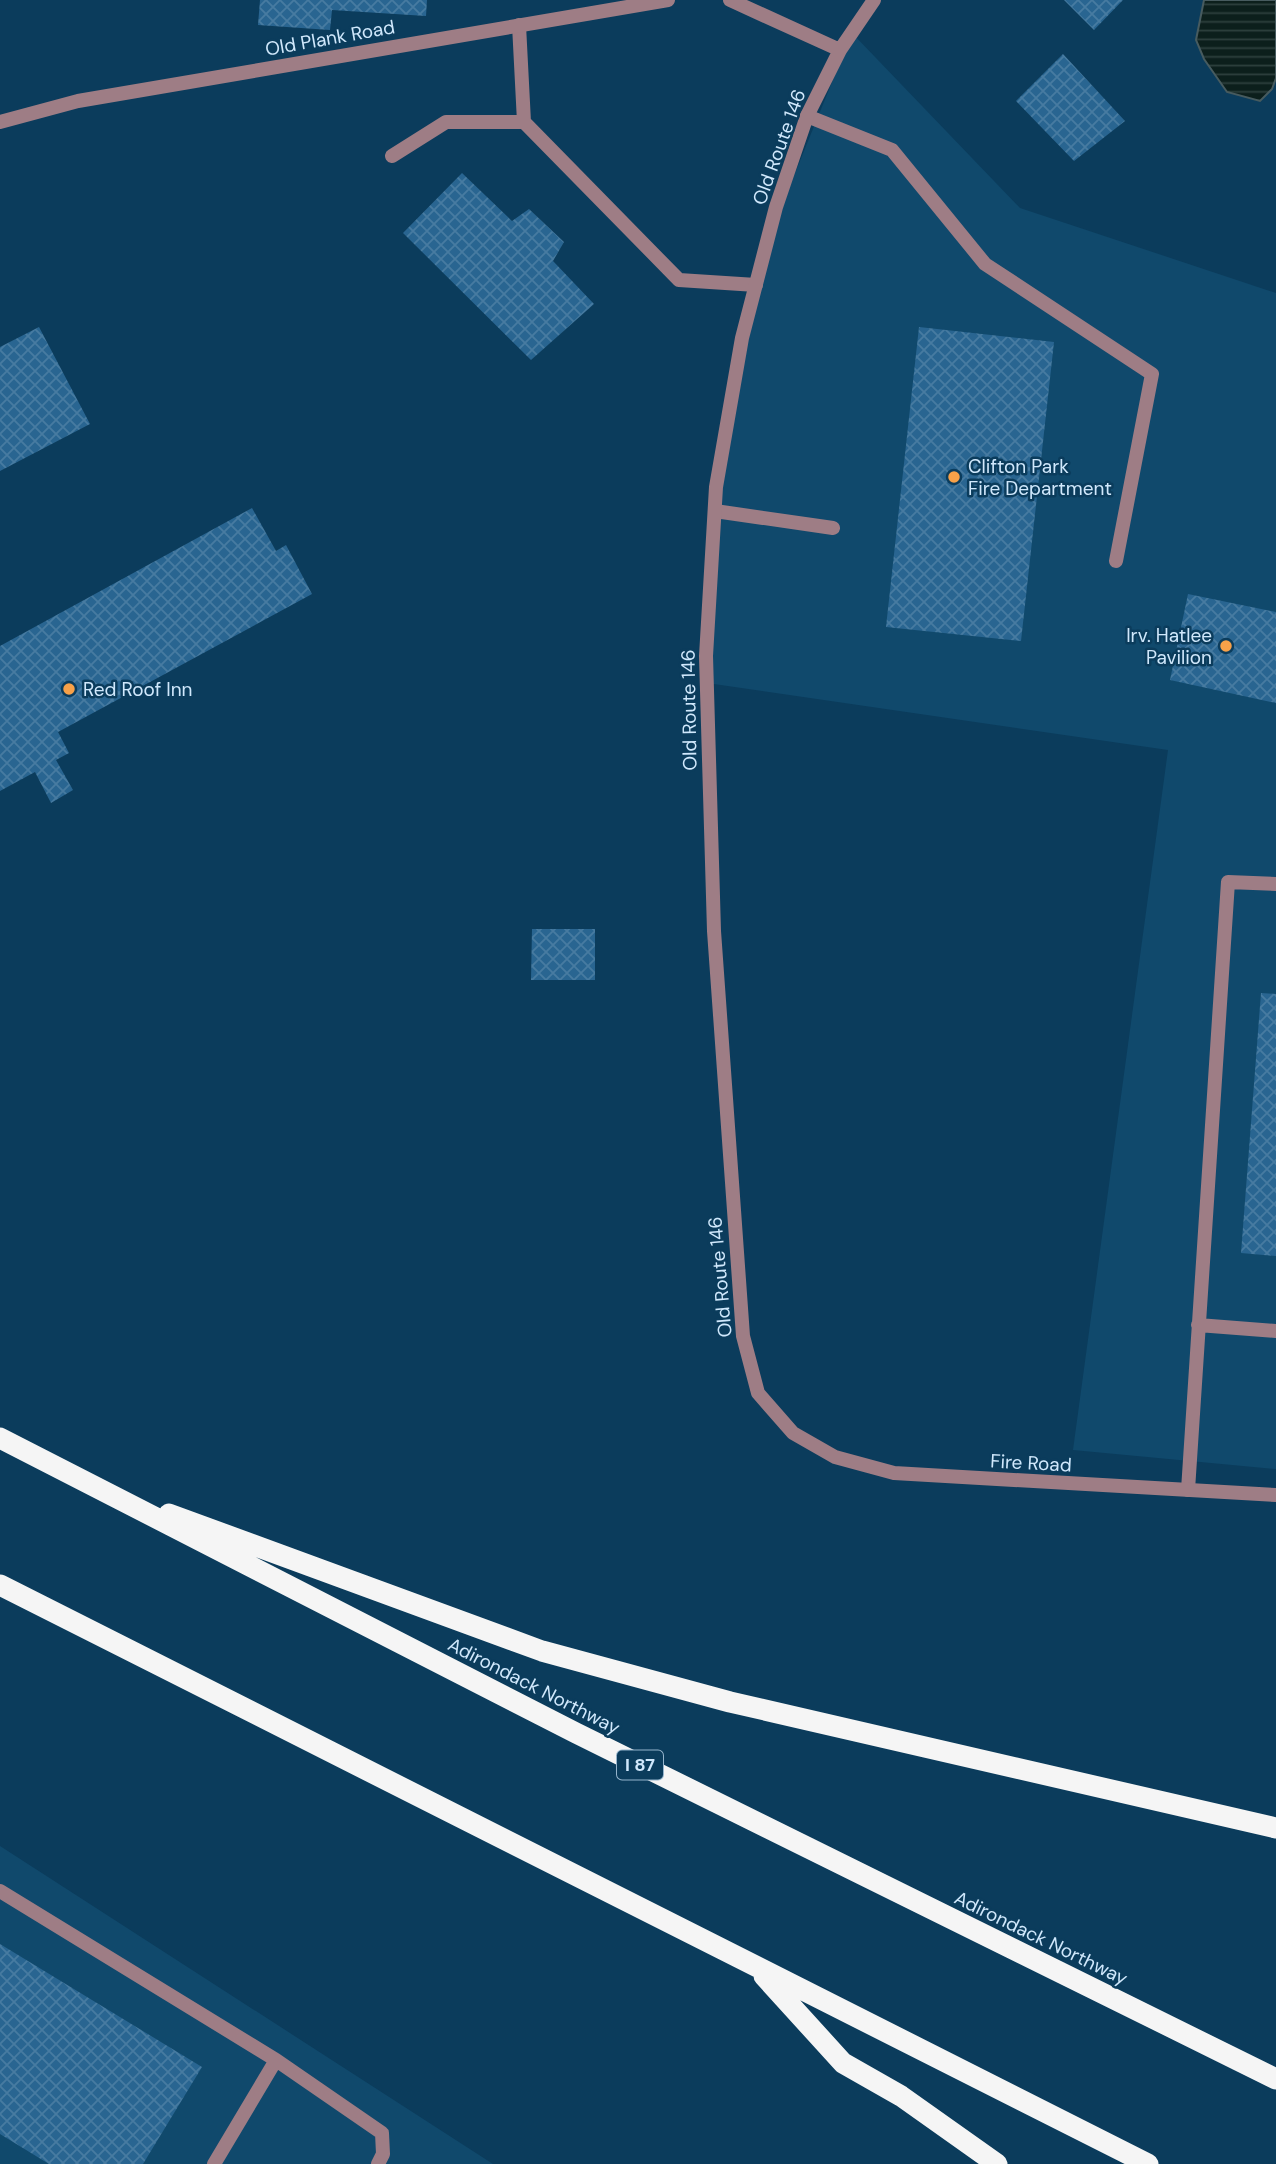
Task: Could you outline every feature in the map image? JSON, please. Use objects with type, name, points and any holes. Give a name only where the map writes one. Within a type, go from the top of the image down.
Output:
[{"type":"highway","name":"Adirondack Northway","points":[[0,1438],[576,1733],[1276,2079]]},
{"type":"highway","points":[[80,1481],[542,1651],[730,1702],[1276,1828]]},
{"type":"highway","points":[[0,1585],[1148,2164]]},
{"type":"highway","points":[[755,1966],[843,2063],[901,2096],[997,2164]]},
{"type":"street","name":"Old Plank Road","points":[[0,122],[78,101],[668,0]]},
{"type":"street","points":[[730,0],[840,50]]},
{"type":"street","name":"Old Route 146","points":[[793,1433],[758,1393],[743,1336],[714,931],[706,656],[715,511],[742,338],[776,207],[807,116],[840,50],[873,0]]},
{"type":"street","points":[[519,25],[524,122],[679,279],[756,285]]},
{"type":"street","points":[[807,116],[892,150],[985,264],[1152,374],[1116,561]]},
{"type":"street","points":[[392,156],[446,122],[524,122]]},
{"type":"street","points":[[715,511],[833,528]]},
{"type":"street","points":[[1188,1490],[1228,882],[1276,884]]},
{"type":"street","points":[[1198,1325],[1276,1331]]},
{"type":"street","name":"Fire Road","points":[[793,1433],[835,1457],[894,1473],[1276,1495]]},
{"type":"street","points":[[0,1891],[276,2060],[382,2133],[383,2154],[378,2164]]},
{"type":"street","points":[[214,2164],[276,2060]]},
{"type":"shaded area","points":[[1204,0],[1276,0],[1276,78],[1272,89],[1260,101],[1227,92],[1204,59],[1196,40]]},
{"type":"shaded area","points":[[852,33],[1020,208],[1276,293],[1276,1469],[1073,1450],[1168,750],[707,683],[725,436],[767,242]]},
{"type":"shaded area","points":[[0,1846],[493,2164],[0,2164]]},
{"type":"building","points":[[260,0],[427,0],[426,16],[332,10],[330,30],[258,25]]},
{"type":"building","points":[[1064,0],[1123,0],[1094,30]]},
{"type":"building","points":[[1063,54],[1125,121],[1074,161],[1016,101]]},
{"type":"building","points":[[462,173],[512,221],[529,209],[564,242],[553,261],[594,304],[531,360],[403,233]]},
{"type":"building","points":[[39,327],[90,424],[0,471],[0,347]]},
{"type":"building","points":[[919,327],[1054,342],[1021,641],[886,627]]},
{"type":"building","name":"Red Roof Inn","points":[[252,508],[276,551],[286,545],[312,594],[58,732],[69,753],[56,760],[73,790],[51,803],[35,772],[0,791],[0,646]]},
{"type":"building","name":"Irv. Hatlee Pavilion","points":[[1188,594],[1276,612],[1276,703],[1170,680]]},
{"type":"building","points":[[532,929],[595,929],[595,980],[531,980]]},
{"type":"building","points":[[1261,993],[1276,994],[1276,1256],[1241,1253]]},
{"type":"building","points":[[0,1944],[202,2067],[143,2164],[49,2164],[0,2134]]},
{"type":"place","name":"Clifton Park Fire Department","points":[[954,477]]},
{"type":"place","name":"Irv. Hatlee Pavilion","points":[[1226,646]]},
{"type":"place","name":"Red Roof Inn","points":[[69,689]]}]
